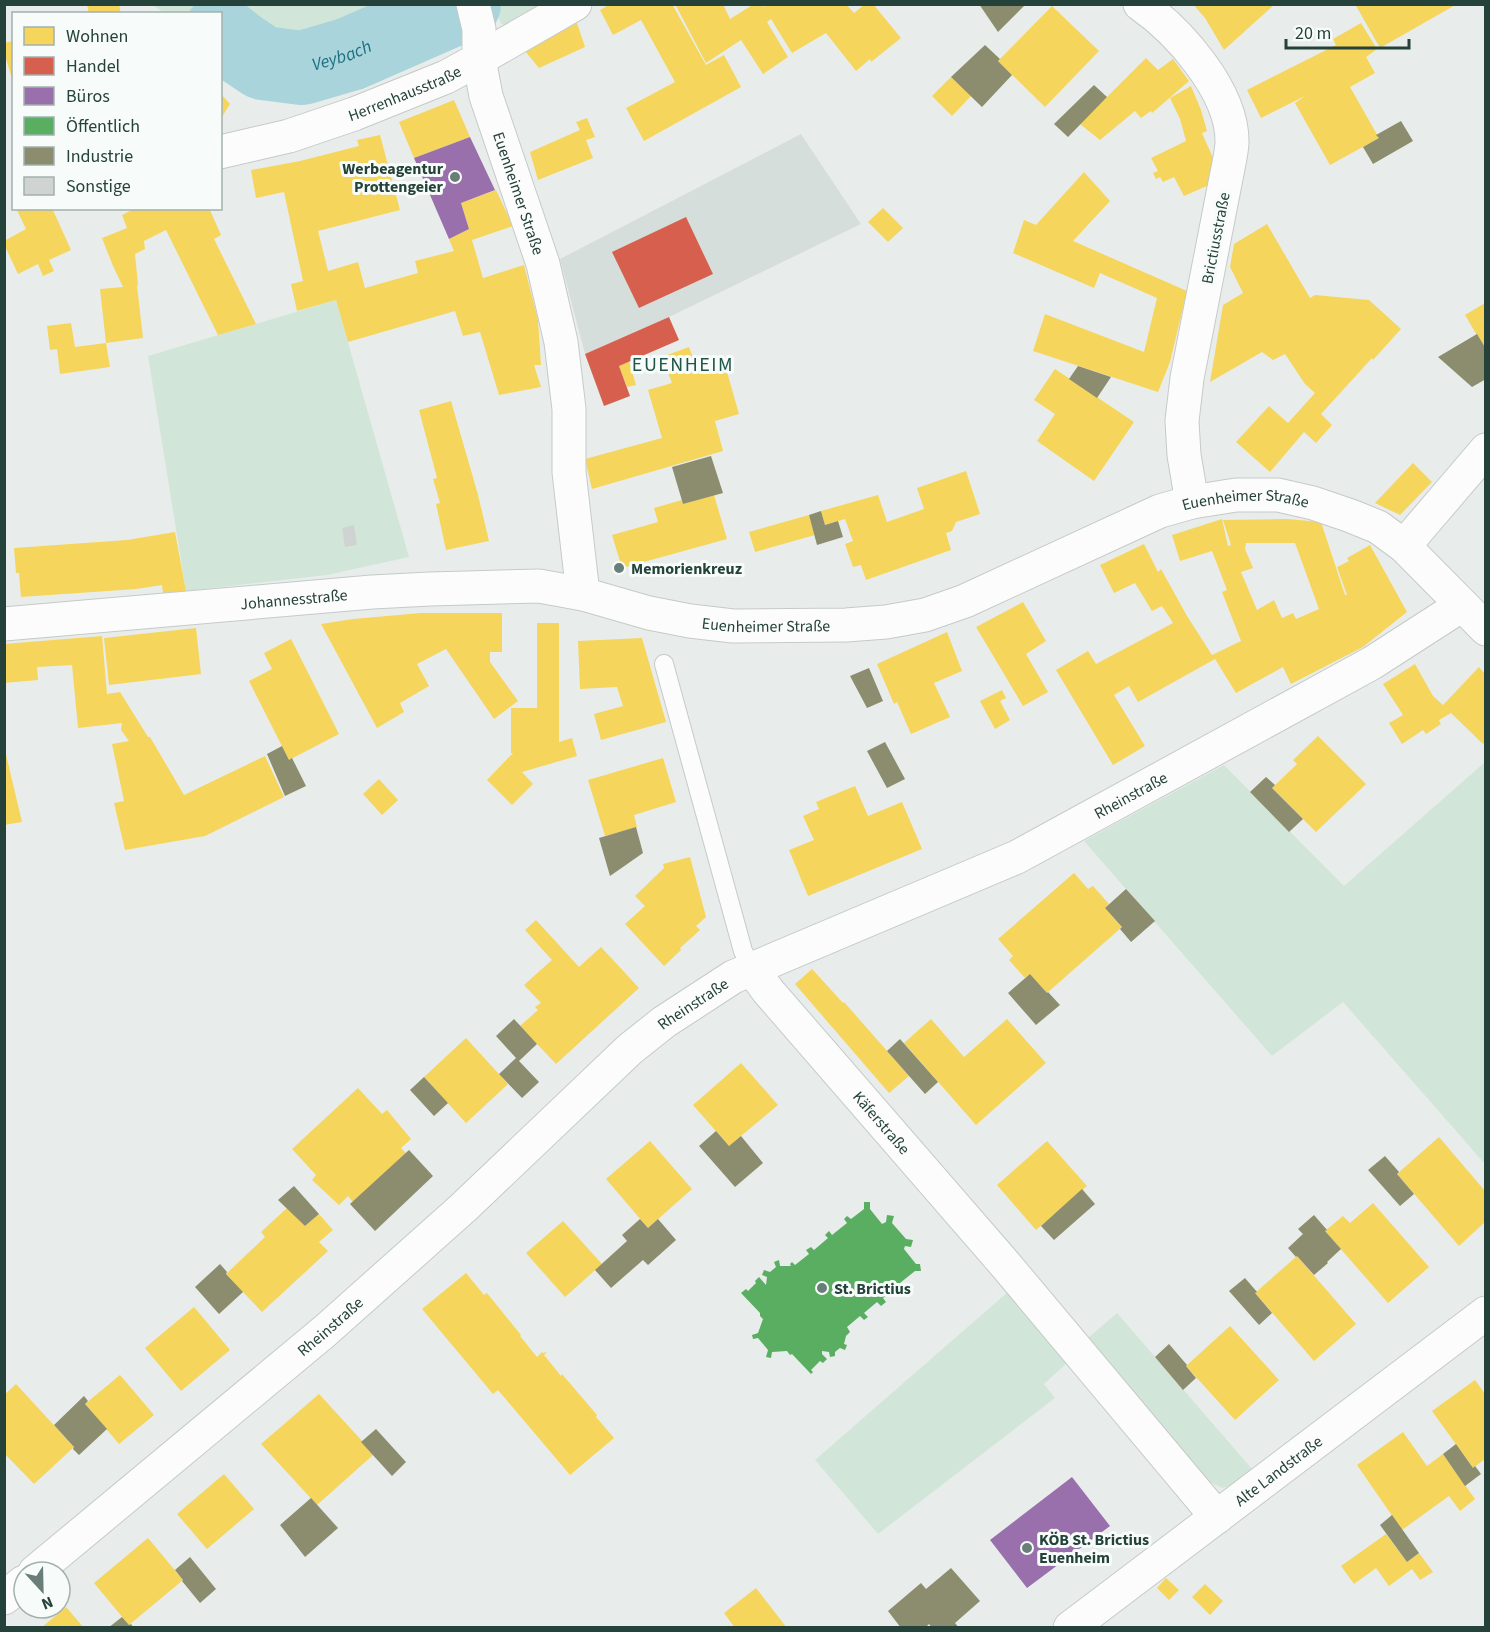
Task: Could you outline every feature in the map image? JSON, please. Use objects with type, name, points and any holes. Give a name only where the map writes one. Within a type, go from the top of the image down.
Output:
[{"type":"street","name":"Herrenhausstraße","points":[[222,152],[289,136],[354,114],[446,76],[477,31],[575,4]]},
{"type":"street","name":"Brictiusstraße","points":[[1140,4],[1157,16],[1206,70],[1219,94],[1228,118],[1232,140],[1187,378],[1182,421],[1184,455],[1192,502]]},
{"type":"street","name":"Euenheimer Straße","points":[[477,31],[486,96],[543,264],[561,342],[569,409],[569,472],[583,594],[649,613],[733,626],[846,626],[886,622],[926,615],[965,602],[1160,511],[1192,502],[1236,495],[1278,495],[1313,503],[1378,528],[1404,546],[1485,629]]},
{"type":"street","points":[[1404,546],[1485,450]]},
{"type":"street","name":"Johannesstraße","points":[[4,624],[430,589],[539,586],[583,594]]},
{"type":"street","name":"Rheinstraße","points":[[49,1560],[333,1324],[463,1208],[630,1049],[664,1022],[733,977],[1017,857],[1372,663],[1462,605]]},
{"type":"street","name":"Käferstraße","points":[[752,969],[768,991],[1004,1263],[1217,1517]]},
{"type":"street","name":"Alte Landstraße","points":[[1070,1628],[1485,1312]]},
{"type":"lane","name":"Käferstraße","points":[[664,664],[743,951],[752,969]]},
{"type":"shaded area","points":[[801,134],[861,224],[669,317],[585,354],[560,259]]},
{"type":"green space","points":[[153,5],[451,5],[460,38],[316,90],[283,92],[254,84],[222,64],[222,12],[163,12]]},
{"type":"green space","points":[[494,5],[545,5],[507,25],[501,24]]},
{"type":"green space","points":[[336,300],[409,557],[327,575],[186,591],[148,356]]},
{"type":"green space","points":[[1485,762],[1485,1164],[1343,1002],[1272,1056],[1084,841],[1224,765],[1344,886]]},
{"type":"green space","points":[[1009,1291],[1069,1361],[1044,1384],[1055,1398],[878,1534],[815,1460]]},
{"type":"green space","points":[[1117,1313],[1252,1469],[1230,1486],[1222,1488],[1210,1482],[1087,1339]]},
{"type":"building: Wohnen","points":[[87,4],[119,4],[121,12],[89,12]]},
{"type":"building: Wohnen","points":[[610,4],[672,4],[706,65],[724,55],[741,87],[644,141],[626,108],[675,82],[641,20],[613,35],[600,10]]},
{"type":"building: Wohnen","points":[[675,4],[723,4],[730,19],[754,4],[763,4],[764,7],[768,4],[846,4],[854,13],[865,4],[873,4],[901,38],[856,71],[826,33],[792,53],[771,19],[767,22],[788,57],[763,74],[741,40],[706,63]]},
{"type":"building: Wohnen","points":[[1193,4],[1275,4],[1224,50],[1205,18]]},
{"type":"building: Wohnen","points":[[1355,4],[1457,4],[1380,48]]},
{"type":"building: Wohnen","points":[[1052,6],[1099,51],[1045,107],[998,61]]},
{"type":"building: Wohnen","points":[[577,23],[585,47],[539,68],[525,51]]},
{"type":"building: Wohnen","points":[[1361,23],[1377,49],[1366,57],[1375,73],[1350,87],[1379,138],[1330,165],[1295,103],[1305,96],[1261,118],[1247,90],[1336,45],[1333,39]]},
{"type":"building: Wohnen","points":[[12,41],[12,79],[4,52],[4,43]]},
{"type":"building: Wohnen","points":[[1146,58],[1158,70],[1173,59],[1189,81],[1152,113],[1151,111],[1141,118],[1135,111],[1100,140],[1080,124]]},
{"type":"building: Wohnen","points":[[951,77],[971,96],[952,116],[932,96]]},
{"type":"building: Wohnen","points":[[1191,86],[1207,131],[1202,133],[1213,158],[1209,185],[1184,196],[1174,177],[1163,182],[1160,177],[1156,179],[1153,173],[1158,171],[1151,158],[1186,141],[1180,119],[1170,98]]},
{"type":"building: Wohnen","points":[[222,95],[230,104],[222,117]]},
{"type":"building: Wohnen","points":[[454,100],[470,137],[414,158],[399,122]]},
{"type":"building: Wohnen","points":[[587,118],[595,137],[586,140],[593,158],[538,180],[530,152],[580,130],[576,122]]},
{"type":"building: Wohnen","points":[[380,135],[400,210],[318,231],[328,271],[358,262],[365,288],[418,273],[415,261],[454,251],[449,239],[469,229],[461,203],[496,190],[513,226],[472,240],[483,278],[524,265],[538,320],[541,365],[534,365],[541,387],[499,395],[480,332],[463,336],[455,311],[348,342],[336,300],[297,311],[291,284],[303,281],[284,192],[256,198],[251,170],[300,161],[359,146],[357,140]]},
{"type":"building: Wohnen","points":[[1084,172],[1110,201],[1073,241],[1187,291],[1170,362],[1158,392],[1033,351],[1045,314],[1144,352],[1157,298],[1100,273],[1094,288],[1013,253],[1024,220],[1036,225]]},
{"type":"building: Wohnen","points":[[883,208],[903,228],[888,242],[868,222]]},
{"type":"building: Wohnen","points":[[17,210],[53,210],[71,250],[49,260],[54,271],[43,276],[38,264],[18,274],[4,241],[26,229]]},
{"type":"building: Wohnen","points":[[132,210],[210,210],[221,235],[214,239],[256,324],[218,335],[166,230],[144,241],[145,249],[135,254],[143,338],[106,343],[100,289],[123,287],[102,238],[127,228],[122,215]]},
{"type":"building: Wohnen","points":[[1267,224],[1310,298],[1315,295],[1369,300],[1401,329],[1321,414],[1332,425],[1316,443],[1304,432],[1270,472],[1236,442],[1269,406],[1288,423],[1315,393],[1305,384],[1285,354],[1273,360],[1262,352],[1210,382],[1223,305],[1243,293],[1230,267],[1234,244]]},
{"type":"building: Wohnen","points":[[1485,303],[1485,349],[1465,315]]},
{"type":"building: Wohnen","points":[[71,323],[75,347],[106,343],[110,367],[60,374],[57,349],[50,350],[47,326]]},
{"type":"building: Wohnen","points":[[689,347],[699,374],[725,365],[739,414],[715,421],[723,451],[592,489],[585,459],[662,438],[648,390],[672,383],[662,357]]},
{"type":"building: Wohnen","points":[[629,361],[636,385],[627,387],[619,366]]},
{"type":"building: Wohnen","points":[[1055,369],[1134,422],[1094,481],[1037,441],[1055,414],[1034,400]]},
{"type":"building: Wohnen","points":[[451,401],[489,541],[446,550],[436,504],[440,503],[433,479],[437,478],[419,410]]},
{"type":"building: Wohnen","points":[[1413,463],[1432,482],[1400,515],[1375,503]]},
{"type":"building: Wohnen","points":[[966,471],[980,514],[956,522],[952,531],[946,533],[951,550],[866,580],[861,565],[853,567],[845,544],[853,541],[845,519],[825,525],[821,511],[878,495],[887,522],[924,509],[917,488]]},
{"type":"building: Wohnen","points":[[714,495],[727,539],[622,568],[612,535],[658,522],[654,508],[682,500],[683,504]]},
{"type":"building: Wohnen","points":[[809,515],[815,535],[755,552],[749,532]]},
{"type":"building: Wohnen","points":[[1222,519],[1228,546],[1231,545],[1223,520],[1287,519],[1321,522],[1345,595],[1347,595],[1337,567],[1349,561],[1347,558],[1370,545],[1407,612],[1363,647],[1291,684],[1283,667],[1236,693],[1215,659],[1138,702],[1129,686],[1114,695],[1145,746],[1113,765],[1056,670],[1088,651],[1096,664],[1173,623],[1162,606],[1152,611],[1135,583],[1114,593],[1100,565],[1144,544],[1158,572],[1161,569],[1212,655],[1241,641],[1222,592],[1227,590],[1212,551],[1180,561],[1172,535]],"holes":[[[1246,543],[1295,543],[1319,609],[1296,619],[1293,613],[1282,618],[1274,600],[1257,610],[1241,572],[1253,568],[1245,549]]]},
{"type":"building: Wohnen","points":[[175,532],[186,591],[163,593],[162,585],[21,597],[14,548],[127,540]]},
{"type":"building: Wohnen","points":[[1023,602],[1046,641],[1026,654],[1048,692],[1023,706],[976,627]]},
{"type":"building: Wohnen","points":[[421,613],[502,613],[502,652],[490,652],[490,662],[518,701],[494,719],[446,649],[417,664],[429,686],[400,703],[404,712],[377,728],[321,624]]},
{"type":"building: Wohnen","points":[[537,623],[559,623],[559,742],[572,738],[577,756],[522,772],[533,784],[512,805],[487,780],[513,753],[511,753],[511,708],[537,708]]},
{"type":"building: Wohnen","points":[[196,628],[201,674],[109,685],[104,638]]},
{"type":"building: Wohnen","points":[[947,632],[962,671],[934,683],[950,717],[911,734],[897,702],[894,704],[877,664]]},
{"type":"building: Wohnen","points":[[102,636],[107,694],[120,692],[184,795],[265,756],[284,797],[205,836],[125,850],[114,803],[124,801],[112,744],[129,741],[121,730],[122,723],[78,728],[72,665],[37,667],[38,680],[4,683],[4,644]]},
{"type":"building: Wohnen","points":[[642,638],[666,722],[601,740],[594,714],[623,706],[617,687],[580,689],[578,641]]},
{"type":"building: Wohnen","points":[[291,639],[339,734],[289,760],[249,681],[272,669],[264,653]]},
{"type":"building: Wohnen","points":[[1415,664],[1433,696],[1443,705],[1479,667],[1485,674],[1485,742],[1483,744],[1451,713],[1439,720],[1441,724],[1426,734],[1423,730],[1402,744],[1389,723],[1403,715],[1383,684]]},
{"type":"building: Wohnen","points":[[1002,690],[1006,698],[1000,701],[1010,720],[995,729],[980,701]]},
{"type":"building: Wohnen","points":[[1318,736],[1366,784],[1316,832],[1272,788],[1297,764],[1293,760]]},
{"type":"building: Wohnen","points":[[4,746],[22,822],[4,825]]},
{"type":"building: Wohnen","points":[[663,758],[676,802],[634,815],[637,827],[605,836],[588,780]]},
{"type":"building: Wohnen","points":[[379,779],[398,800],[382,815],[363,794]]},
{"type":"building: Wohnen","points":[[855,786],[868,816],[902,802],[922,849],[808,896],[789,850],[814,840],[803,816],[819,809],[816,802]]},
{"type":"building: Wohnen","points":[[690,857],[706,917],[696,926],[700,930],[664,966],[625,924],[645,906],[635,896],[664,868],[663,864]]},
{"type":"building: Wohnen","points":[[1074,873],[1088,889],[1093,886],[1109,904],[1105,908],[1122,927],[1047,993],[1030,974],[1025,978],[1009,960],[1013,956],[998,939]]},
{"type":"building: Wohnen","points":[[536,920],[579,967],[601,947],[639,988],[556,1064],[520,1026],[538,1010],[535,1007],[541,1003],[524,985],[552,960],[525,930]]},
{"type":"building: Wohnen","points":[[812,969],[909,1076],[889,1093],[795,984]]},
{"type":"building: Wohnen","points":[[931,1019],[964,1057],[1007,1019],[1046,1063],[976,1125],[904,1043]]},
{"type":"building: Wohnen","points":[[466,1038],[508,1084],[466,1123],[424,1077]]},
{"type":"building: Wohnen","points":[[741,1063],[778,1105],[729,1146],[693,1105]]},
{"type":"building: Wohnen","points":[[358,1088],[382,1114],[387,1110],[411,1139],[401,1148],[406,1153],[380,1178],[353,1202],[348,1196],[339,1205],[312,1180],[316,1175],[292,1149]]},
{"type":"building: Wohnen","points":[[1439,1137],[1485,1191],[1485,1222],[1459,1246],[1397,1174]]},
{"type":"building: Wohnen","points":[[650,1141],[692,1189],[648,1228],[606,1179]]},
{"type":"building: Wohnen","points":[[1047,1141],[1087,1186],[1036,1230],[997,1185]]},
{"type":"building: Wohnen","points":[[1373,1203],[1429,1267],[1388,1303],[1325,1231],[1343,1216],[1350,1223]]},
{"type":"building: Wohnen","points":[[287,1208],[305,1226],[319,1214],[333,1230],[319,1242],[328,1251],[262,1312],[226,1274],[265,1237],[261,1232]]},
{"type":"building: Wohnen","points":[[563,1221],[602,1264],[565,1297],[526,1253]]},
{"type":"building: Wohnen","points":[[1297,1256],[1356,1324],[1314,1361],[1255,1293]]},
{"type":"building: Wohnen","points":[[466,1273],[484,1295],[487,1293],[537,1357],[542,1352],[547,1352],[544,1355],[597,1415],[596,1417],[614,1438],[570,1475],[498,1390],[493,1394],[422,1309]]},
{"type":"building: Wohnen","points":[[194,1307],[230,1350],[181,1391],[145,1348]]},
{"type":"building: Wohnen","points":[[1230,1326],[1279,1380],[1235,1420],[1186,1366]]},
{"type":"building: Wohnen","points":[[120,1375],[154,1415],[119,1444],[85,1404]]},
{"type":"building: Wohnen","points":[[1475,1380],[1485,1394],[1485,1459],[1473,1468],[1432,1411]]},
{"type":"building: Wohnen","points":[[16,1384],[74,1447],[34,1484],[4,1453],[4,1395]]},
{"type":"building: Wohnen","points":[[319,1394],[373,1455],[317,1505],[261,1444]]},
{"type":"building: Wohnen","points":[[1403,1432],[1427,1466],[1443,1454],[1475,1499],[1460,1511],[1449,1496],[1402,1530],[1357,1465]]},
{"type":"building: Wohnen","points":[[224,1474],[254,1509],[207,1549],[177,1514]]},
{"type":"building: Wohnen","points":[[1386,1534],[1407,1562],[1419,1553],[1433,1572],[1420,1580],[1412,1569],[1389,1586],[1376,1568],[1354,1584],[1341,1566]]},
{"type":"building: Wohnen","points":[[148,1538],[183,1580],[129,1625],[94,1583]]},
{"type":"building: Wohnen","points":[[1166,1578],[1179,1590],[1169,1600],[1157,1588]]},
{"type":"building: Wohnen","points":[[1205,1584],[1223,1601],[1210,1615],[1192,1597]]},
{"type":"building: Wohnen","points":[[756,1588],[787,1628],[735,1628],[724,1613]]},
{"type":"building: Wohnen","points":[[72,1614],[84,1628],[41,1628],[51,1620],[72,1620]]},
{"type":"building: Handel","points":[[686,217],[713,274],[639,308],[612,252]]},
{"type":"building: Handel","points":[[669,317],[679,340],[619,366],[630,396],[604,406],[585,354]]},
{"type":"building: Büros","points":[[470,137],[495,190],[461,203],[469,229],[449,239],[414,158]]},
{"type":"building: Büros","points":[[1072,1477],[1110,1526],[1027,1588],[990,1540]]},
{"type":"building: Öffentlich","name":"St. Brictius","points":[[864,1202],[870,1202],[870,1209],[882,1224],[886,1222],[887,1215],[894,1216],[892,1223],[906,1239],[913,1240],[911,1247],[905,1246],[904,1249],[916,1264],[920,1264],[921,1271],[915,1271],[900,1283],[904,1287],[899,1291],[896,1287],[883,1298],[886,1302],[881,1306],[877,1302],[864,1313],[868,1317],[864,1320],[860,1316],[847,1327],[850,1332],[846,1336],[845,1350],[840,1348],[835,1352],[835,1356],[830,1357],[829,1352],[822,1351],[827,1359],[823,1363],[820,1361],[811,1370],[813,1372],[811,1374],[787,1351],[772,1352],[771,1358],[766,1357],[768,1350],[758,1338],[753,1339],[752,1335],[758,1333],[763,1319],[741,1293],[746,1289],[748,1291],[759,1277],[766,1285],[767,1277],[762,1275],[764,1270],[770,1272],[776,1267],[774,1262],[779,1260],[780,1266],[791,1266],[792,1262],[795,1265],[809,1254],[806,1250],[811,1247],[814,1250],[828,1238],[825,1235],[829,1231],[832,1235],[847,1223],[844,1219],[847,1216],[851,1219],[864,1209]]},
{"type":"building: Industrie","points":[[979,4],[1026,4],[998,32]]},
{"type":"building: Industrie","points":[[985,45],[1012,75],[982,107],[951,77]]},
{"type":"building: Industrie","points":[[1094,85],[1107,97],[1068,137],[1054,124]]},
{"type":"building: Industrie","points":[[1401,121],[1413,141],[1373,164],[1363,147],[1379,138],[1376,135]]},
{"type":"building: Industrie","points":[[1477,334],[1486,349],[1486,379],[1472,387],[1438,357]]},
{"type":"building: Industrie","points":[[1078,366],[1111,377],[1097,398],[1069,379]]},
{"type":"building: Industrie","points":[[711,456],[723,493],[683,504],[672,467]]},
{"type":"building: Industrie","points":[[821,511],[825,525],[838,521],[843,537],[817,545],[809,515]]},
{"type":"building: Industrie","points":[[869,668],[883,701],[867,708],[850,676]]},
{"type":"building: Industrie","points":[[885,742],[905,779],[887,788],[867,751]]},
{"type":"building: Industrie","points":[[282,746],[289,760],[292,758],[306,786],[285,796],[267,754]]},
{"type":"building: Industrie","points":[[1266,777],[1275,785],[1272,788],[1303,819],[1289,832],[1250,792]]},
{"type":"building: Industrie","points":[[636,827],[643,853],[610,876],[599,838]]},
{"type":"building: Industrie","points":[[1126,889],[1155,921],[1131,942],[1120,929],[1122,927],[1105,908]]},
{"type":"building: Industrie","points":[[1030,974],[1060,1005],[1036,1025],[1008,993]]},
{"type":"building: Industrie","points":[[514,1019],[537,1044],[519,1061],[539,1082],[522,1098],[499,1074],[516,1058],[496,1036]]},
{"type":"building: Industrie","points":[[900,1039],[938,1082],[925,1094],[887,1051]]},
{"type":"building: Industrie","points":[[424,1077],[448,1103],[434,1116],[410,1090]]},
{"type":"building: Industrie","points":[[716,1131],[729,1146],[741,1136],[763,1163],[735,1187],[699,1146]]},
{"type":"building: Industrie","points":[[409,1150],[433,1176],[375,1231],[350,1204]]},
{"type":"building: Industrie","points":[[1385,1156],[1414,1194],[1400,1206],[1368,1170]]},
{"type":"building: Industrie","points":[[294,1186],[319,1214],[305,1226],[278,1200]]},
{"type":"building: Industrie","points":[[1082,1189],[1095,1204],[1054,1240],[1041,1226]]},
{"type":"building: Industrie","points":[[1314,1215],[1341,1249],[1314,1275],[1288,1248],[1303,1234],[1298,1229]]},
{"type":"building: Industrie","points":[[640,1219],[648,1228],[658,1219],[676,1240],[648,1265],[643,1260],[611,1288],[595,1270],[627,1241],[622,1235]]},
{"type":"building: Industrie","points":[[220,1264],[243,1292],[219,1314],[195,1287]]},
{"type":"building: Industrie","points":[[1245,1278],[1272,1313],[1259,1325],[1229,1291]]},
{"type":"building: Industrie","points":[[1169,1344],[1196,1378],[1183,1390],[1155,1357]]},
{"type":"building: Industrie","points":[[84,1396],[88,1401],[85,1404],[107,1429],[79,1455],[54,1425]]},
{"type":"building: Industrie","points":[[376,1429],[406,1462],[392,1476],[361,1442]]},
{"type":"building: Industrie","points":[[1456,1444],[1473,1468],[1475,1466],[1481,1474],[1465,1486],[1443,1454]]},
{"type":"building: Industrie","points":[[311,1498],[338,1528],[305,1557],[280,1525]]},
{"type":"building: Industrie","points":[[1392,1515],[1419,1553],[1407,1562],[1380,1525]]},
{"type":"building: Industrie","points":[[190,1557],[216,1589],[200,1603],[175,1570]]},
{"type":"building: Industrie","points":[[951,1568],[980,1601],[955,1623],[959,1628],[932,1628],[929,1624],[925,1628],[901,1628],[888,1611],[921,1583],[926,1589]]},
{"type":"building: Industrie","points":[[122,1617],[134,1628],[108,1628]]},
{"type":"building: Sonstige","points":[[354,525],[357,545],[345,547],[342,528]]},
{"type":"waterway","name":"Veybach","points":[[222,34],[263,63],[302,68],[350,54],[464,4]]},
{"type":"place","name":"Werbeagentur Prottengeier","points":[[455,177]]},
{"type":"place","name":"Memorienkreuz","points":[[619,568]]},
{"type":"place","name":"St. Brictius","points":[[822,1288]]},
{"type":"place","name":"KÖB St. Brictius Euenheim","points":[[1027,1548]]},
{"type":"district","name":"EUENHEIM","points":[[683,364]]}]
